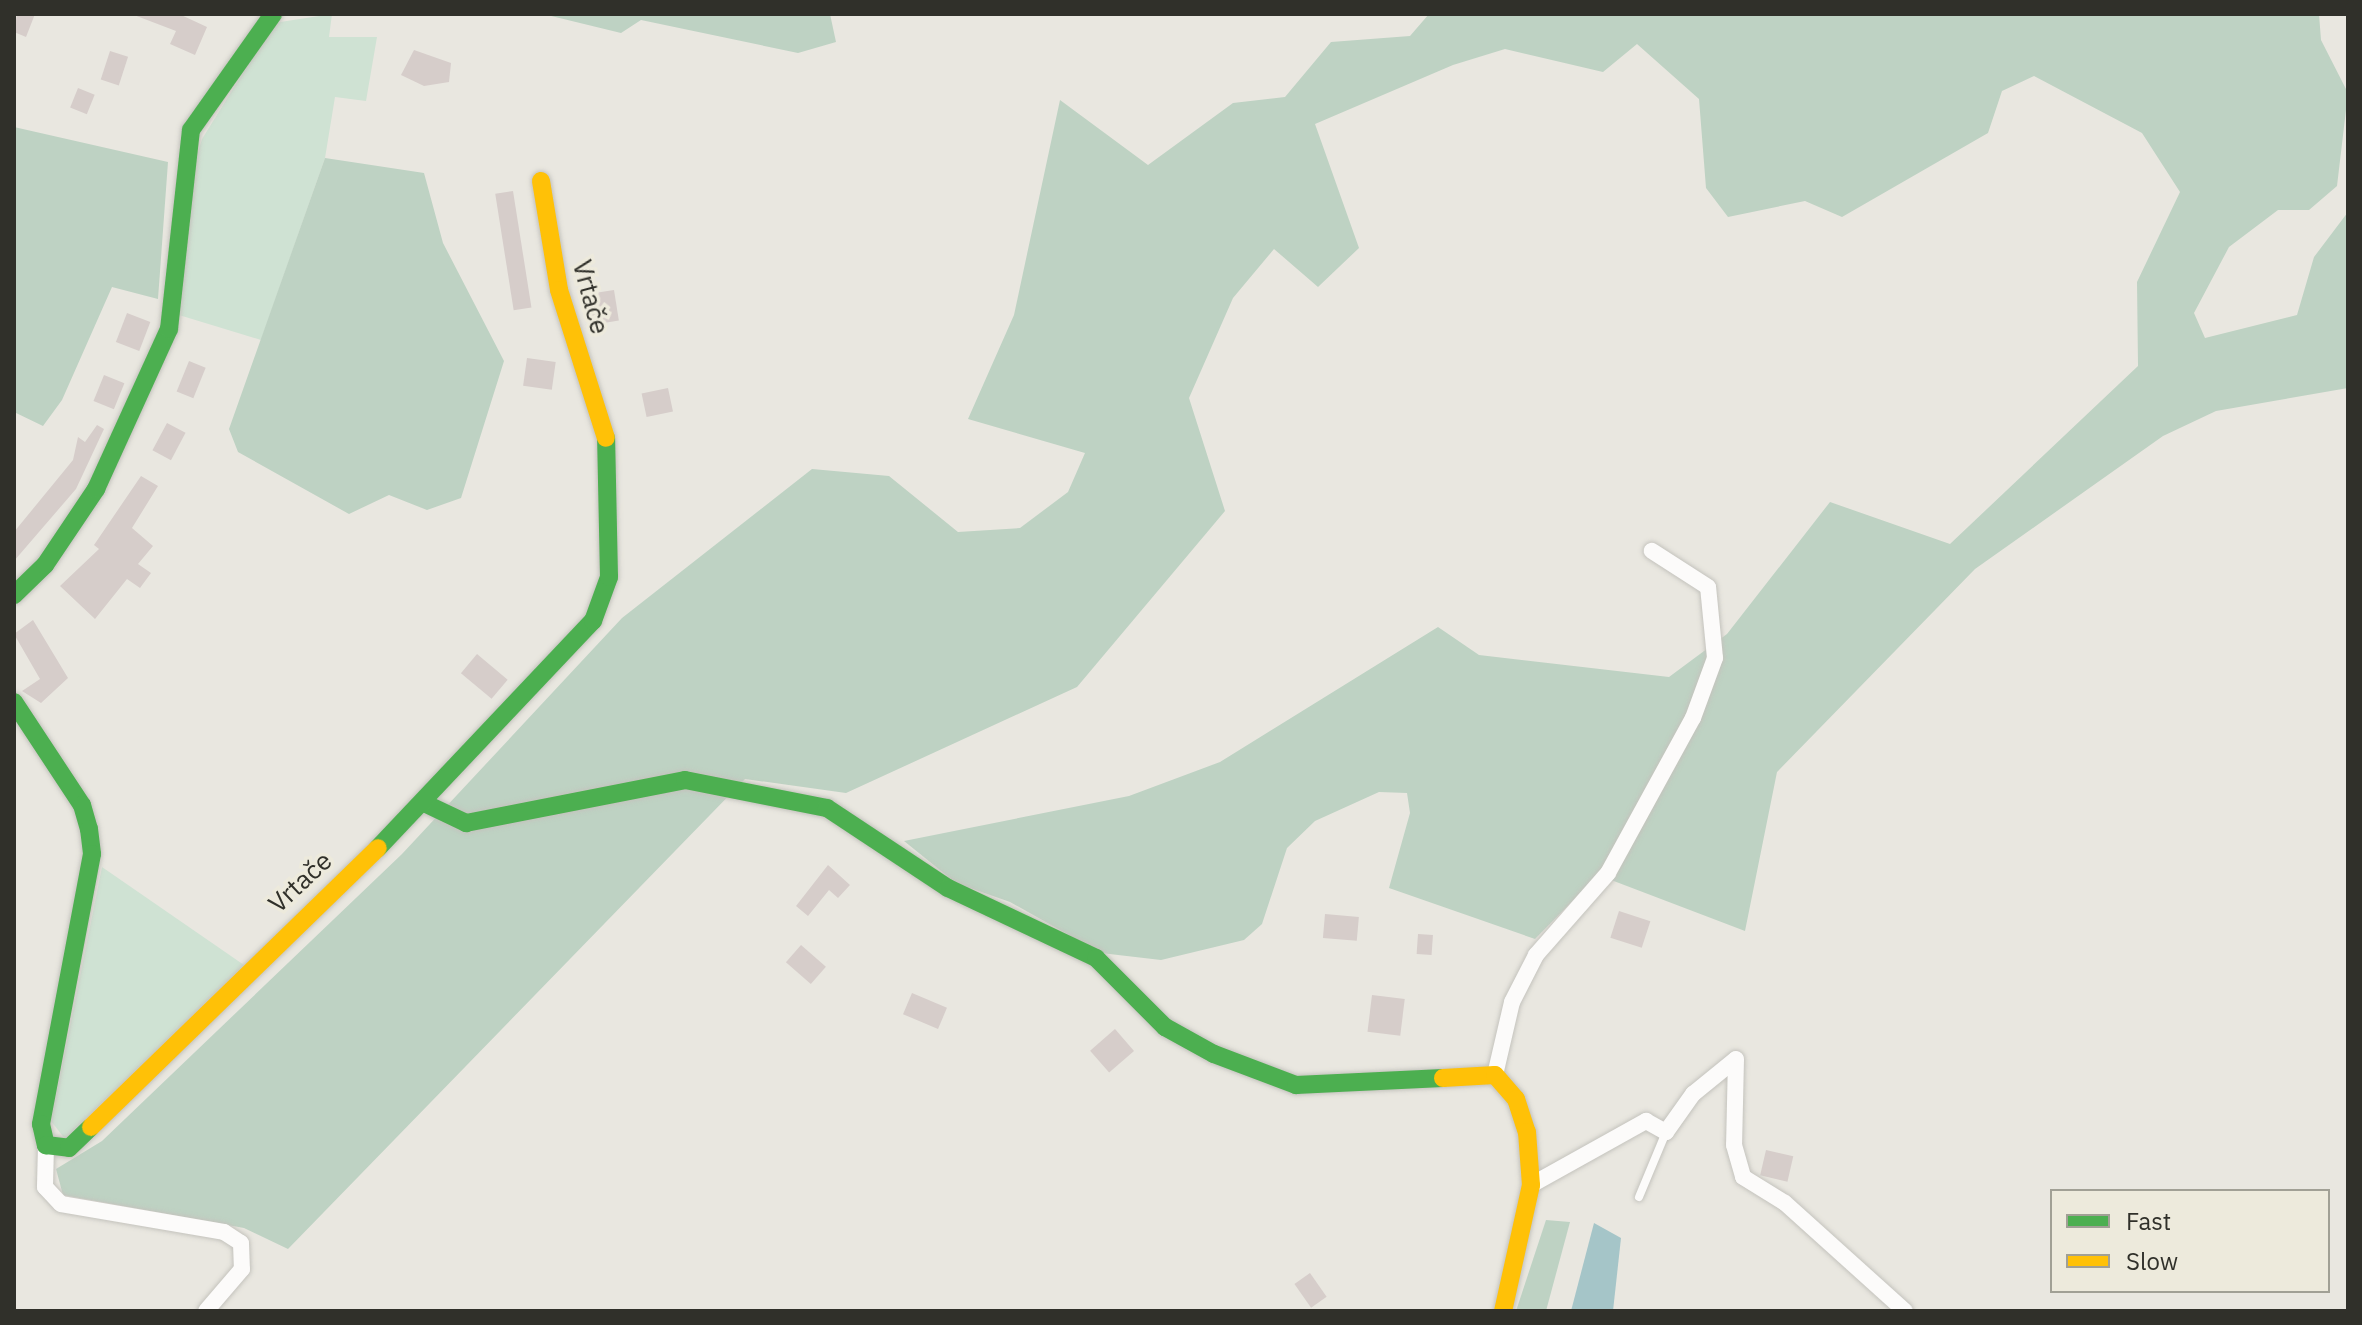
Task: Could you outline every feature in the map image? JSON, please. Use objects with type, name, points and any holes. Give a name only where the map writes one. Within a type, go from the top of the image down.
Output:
[{"type":"street","points":[[14,595],[45,565],[96,489],[169,329],[191,130],[273,14]]},
{"type":"street","name":"Vrtače","points":[[46,1145],[76,1145],[297,920],[424,803],[593,621],[609,577],[608,445],[559,290],[541,181]]},
{"type":"street","points":[[1495,1075],[1512,1002],[1536,955],[1608,873],[1693,718],[1715,658],[1708,587],[1652,551]]},
{"type":"street","points":[[14,702],[82,805],[92,854],[43,1103],[45,1187],[61,1204],[224,1232],[241,1243],[242,1269],[206,1311]]},
{"type":"street","points":[[424,803],[466,823],[685,780],[827,808],[948,888],[1096,958],[1165,1027],[1214,1054],[1296,1085],[1495,1075]]},
{"type":"street","points":[[1531,1185],[1646,1121],[1666,1132],[1693,1094],[1736,1059],[1734,1145],[1743,1177],[1785,1203],[1905,1311]]},
{"type":"street","points":[[1495,1075],[1516,1099],[1527,1132],[1531,1185],[1503,1311]]},
{"type":"lane","points":[[1639,1197],[1666,1132]]},
{"type":"green space","points":[[332,14],[329,37],[377,37],[366,101],[335,97],[325,158],[261,340],[179,315],[192,171],[202,139],[274,23]]},
{"type":"green space","points":[[543,14],[830,14],[836,42],[798,53],[641,20],[621,33]]},
{"type":"green space","points":[[1429,14],[2319,14],[2321,40],[2348,93],[2337,186],[2309,210],[2278,210],[2229,247],[2194,313],[2205,338],[2297,315],[2314,257],[2348,212],[2348,388],[2216,411],[2163,436],[1975,569],[1777,772],[1745,931],[1598,875],[1535,939],[1389,888],[1410,813],[1407,793],[1379,792],[1315,821],[1287,848],[1262,924],[1244,940],[1161,960],[1101,953],[1010,902],[956,883],[904,841],[1129,796],[1220,762],[1438,627],[1479,655],[1669,677],[1727,634],[1830,502],[1950,544],[2138,366],[2137,282],[2180,192],[2142,133],[2034,76],[2002,91],[1988,133],[1842,217],[1805,201],[1728,217],[1706,188],[1699,99],[1637,44],[1603,72],[1505,49],[1453,65],[1315,124],[1359,248],[1318,287],[1274,249],[1233,298],[1189,398],[1225,511],[1077,687],[846,793],[745,779],[288,1249],[244,1228],[63,1195],[56,1169],[102,1141],[402,854],[622,618],[812,469],[889,476],[958,532],[1020,528],[1068,492],[1085,453],[968,419],[1014,315],[1060,100],[1148,165],[1233,103],[1285,97],[1331,42],[1410,36]]},
{"type":"green space","points":[[14,127],[168,162],[158,299],[112,287],[62,400],[43,426],[14,412]]},
{"type":"green space","points":[[325,158],[424,173],[443,243],[504,361],[461,498],[427,510],[389,495],[349,514],[238,452],[229,429]]},
{"type":"green space","points":[[102,867],[244,965],[65,1139],[51,1121]]},
{"type":"green space","points":[[1546,1220],[1570,1222],[1546,1311],[1516,1311]]},
{"type":"water","points":[[1594,1223],[1621,1238],[1613,1311],[1571,1311]]},
{"type":"building","points":[[17,14],[35,14],[26,37],[14,32]]},
{"type":"building","points":[[179,14],[207,27],[195,55],[170,44],[176,31],[134,15]]},
{"type":"building","points":[[414,50],[451,63],[449,82],[424,86],[401,75]]},
{"type":"building","points":[[110,51],[128,57],[119,85],[101,80]]},
{"type":"building","points":[[78,88],[95,95],[87,114],[70,107]]},
{"type":"building","points":[[513,191],[531,308],[514,310],[495,194]]},
{"type":"building","points":[[614,290],[619,321],[593,325],[588,294]]},
{"type":"building","points":[[127,313],[150,322],[139,351],[116,342]]},
{"type":"building","points":[[527,358],[556,362],[552,390],[523,386]]},
{"type":"building","points":[[189,361],[206,368],[193,398],[177,392]]},
{"type":"building","points":[[104,375],[124,383],[114,409],[94,401]]},
{"type":"building","points":[[668,388],[673,411],[647,417],[642,394]]},
{"type":"building","points":[[167,423],[186,433],[171,460],[152,450]]},
{"type":"building","points":[[97,425],[104,429],[76,489],[14,561],[14,532],[73,460],[78,437],[85,442]]},
{"type":"building","points":[[141,476],[158,486],[132,528],[153,546],[138,564],[151,573],[140,588],[127,579],[95,619],[60,586],[99,549],[94,545]]},
{"type":"building","points":[[33,620],[68,678],[41,703],[22,691],[40,679],[14,634]]},
{"type":"building","points":[[477,654],[508,680],[492,699],[461,673]]},
{"type":"building","points":[[828,865],[850,885],[838,898],[829,890],[808,916],[796,906]]},
{"type":"building","points":[[1619,911],[1650,921],[1642,948],[1610,938]]},
{"type":"building","points":[[1325,914],[1359,917],[1357,941],[1323,938]]},
{"type":"building","points":[[1418,934],[1433,935],[1432,955],[1417,954]]},
{"type":"building","points":[[801,945],[826,967],[811,984],[786,962]]},
{"type":"building","points":[[912,993],[947,1008],[938,1029],[903,1014]]},
{"type":"building","points":[[1372,995],[1405,999],[1400,1036],[1367,1032]]},
{"type":"building","points":[[1115,1029],[1134,1051],[1109,1073],[1090,1051]]},
{"type":"building","points":[[1766,1150],[1793,1156],[1787,1182],[1760,1175]]},
{"type":"building","points":[[1310,1273],[1327,1297],[1311,1308],[1294,1284]]},
{"type":"traffic: fast","points":[[14,595],[45,565],[96,489],[169,329],[191,130],[273,14]]},
{"type":"traffic: fast","points":[[378,848],[593,621],[609,577],[606,438]]},
{"type":"traffic: fast","points":[[14,702],[82,805],[89,829],[92,854],[41,1124],[46,1145],[69,1148],[91,1127]]},
{"type":"traffic: fast","points":[[424,803],[466,823],[685,780],[827,808],[948,888],[1096,958],[1165,1027],[1214,1054],[1296,1085],[1443,1078]]},
{"type":"traffic: slow","points":[[541,181],[559,290],[606,438]]},
{"type":"traffic: slow","points":[[91,1127],[378,848]]},
{"type":"traffic: slow","points":[[1443,1078],[1495,1075],[1516,1099],[1527,1132],[1531,1185],[1503,1311]]}]
